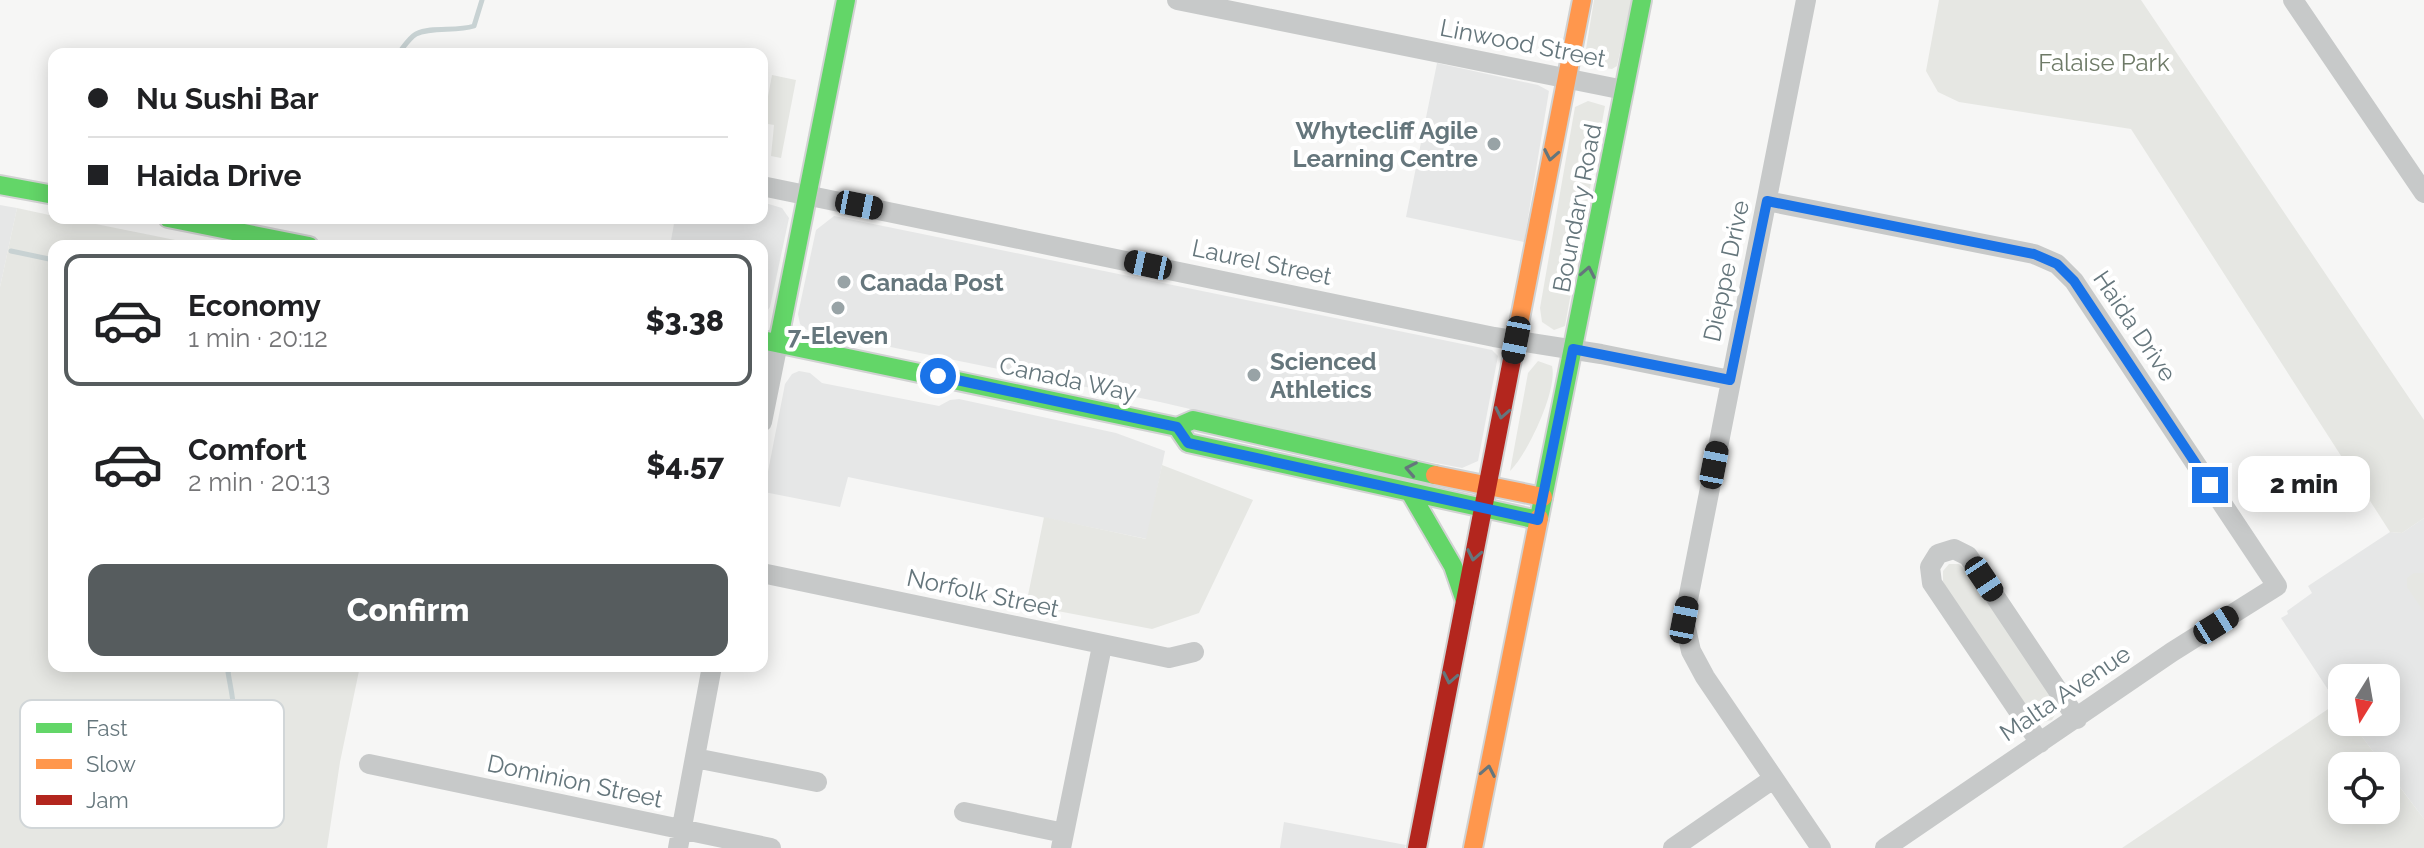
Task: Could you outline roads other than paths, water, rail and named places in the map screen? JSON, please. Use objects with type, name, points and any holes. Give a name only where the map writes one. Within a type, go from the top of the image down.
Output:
[{"type":"main road","points":[[770,341],[807,195],[846,0]]},
{"type":"main road","name":"Boundary Road","points":[[1417,848],[1582,0]]},
{"type":"main road","name":"Boundary Road","points":[[1473,848],[1642,0]]},
{"type":"main road","points":[[0,185],[48,194]]},
{"type":"main road","points":[[198,224],[279,240]]},
{"type":"main road","name":"Canada Way","points":[[770,341],[1177,427],[1193,420],[1356,459],[1543,497]]},
{"type":"main road","name":"Canada Way","points":[[1177,427],[1188,443],[1538,520]]},
{"type":"main road","points":[[1411,494],[1453,566],[1465,601]]},
{"type":"street","name":"Linwood Street","points":[[1177,0],[1624,90]]},
{"type":"street","name":"Dieppe Drive","points":[[1806,0],[1684,620],[1691,651],[1821,848]]},
{"type":"street","points":[[2293,0],[2424,193]]},
{"type":"street","name":"Laurel Street","points":[[768,187],[1516,340],[1730,380]]},
{"type":"street","name":"Haida Drive","points":[[1767,201],[2034,254],[2057,264],[2074,281],[2277,586]]},
{"type":"street","points":[[768,361],[770,341]]},
{"type":"street","points":[[2040,743],[1932,583],[1930,567],[1938,554],[1954,549],[1968,556],[2077,719]]},
{"type":"street","name":"Norfolk Street","points":[[768,574],[1102,646],[1169,658],[1194,652]]},
{"type":"street","name":"Malta Avenue","points":[[1885,848],[2172,652],[2277,586]]},
{"type":"street","points":[[964,812],[1063,840],[1102,646]]},
{"type":"street","points":[[680,839],[711,672]]},
{"type":"street","points":[[695,758],[817,782]]},
{"type":"street","name":"Dominion Street","points":[[369,764],[680,839],[771,848]]},
{"type":"street","points":[[1673,848],[1773,779]]},
{"type":"waterway","points":[[403,48],[411,38],[422,32],[474,26],[482,0]]},
{"type":"waterway","points":[[11,251],[48,259]]},
{"type":"waterway","points":[[228,672],[233,700]]},
{"type":"place","name":"Whytecliff Agile Learning Centre","points":[[1494,144]]},
{"type":"place","name":"Canada Post","points":[[844,282]]},
{"type":"place","name":"7-Eleven","points":[[838,308]]},
{"type":"place","name":"Scienced Athletics","points":[[1254,375]]},
{"type":"park label","name":"Falaise Park","points":[[2104,62]]}]
